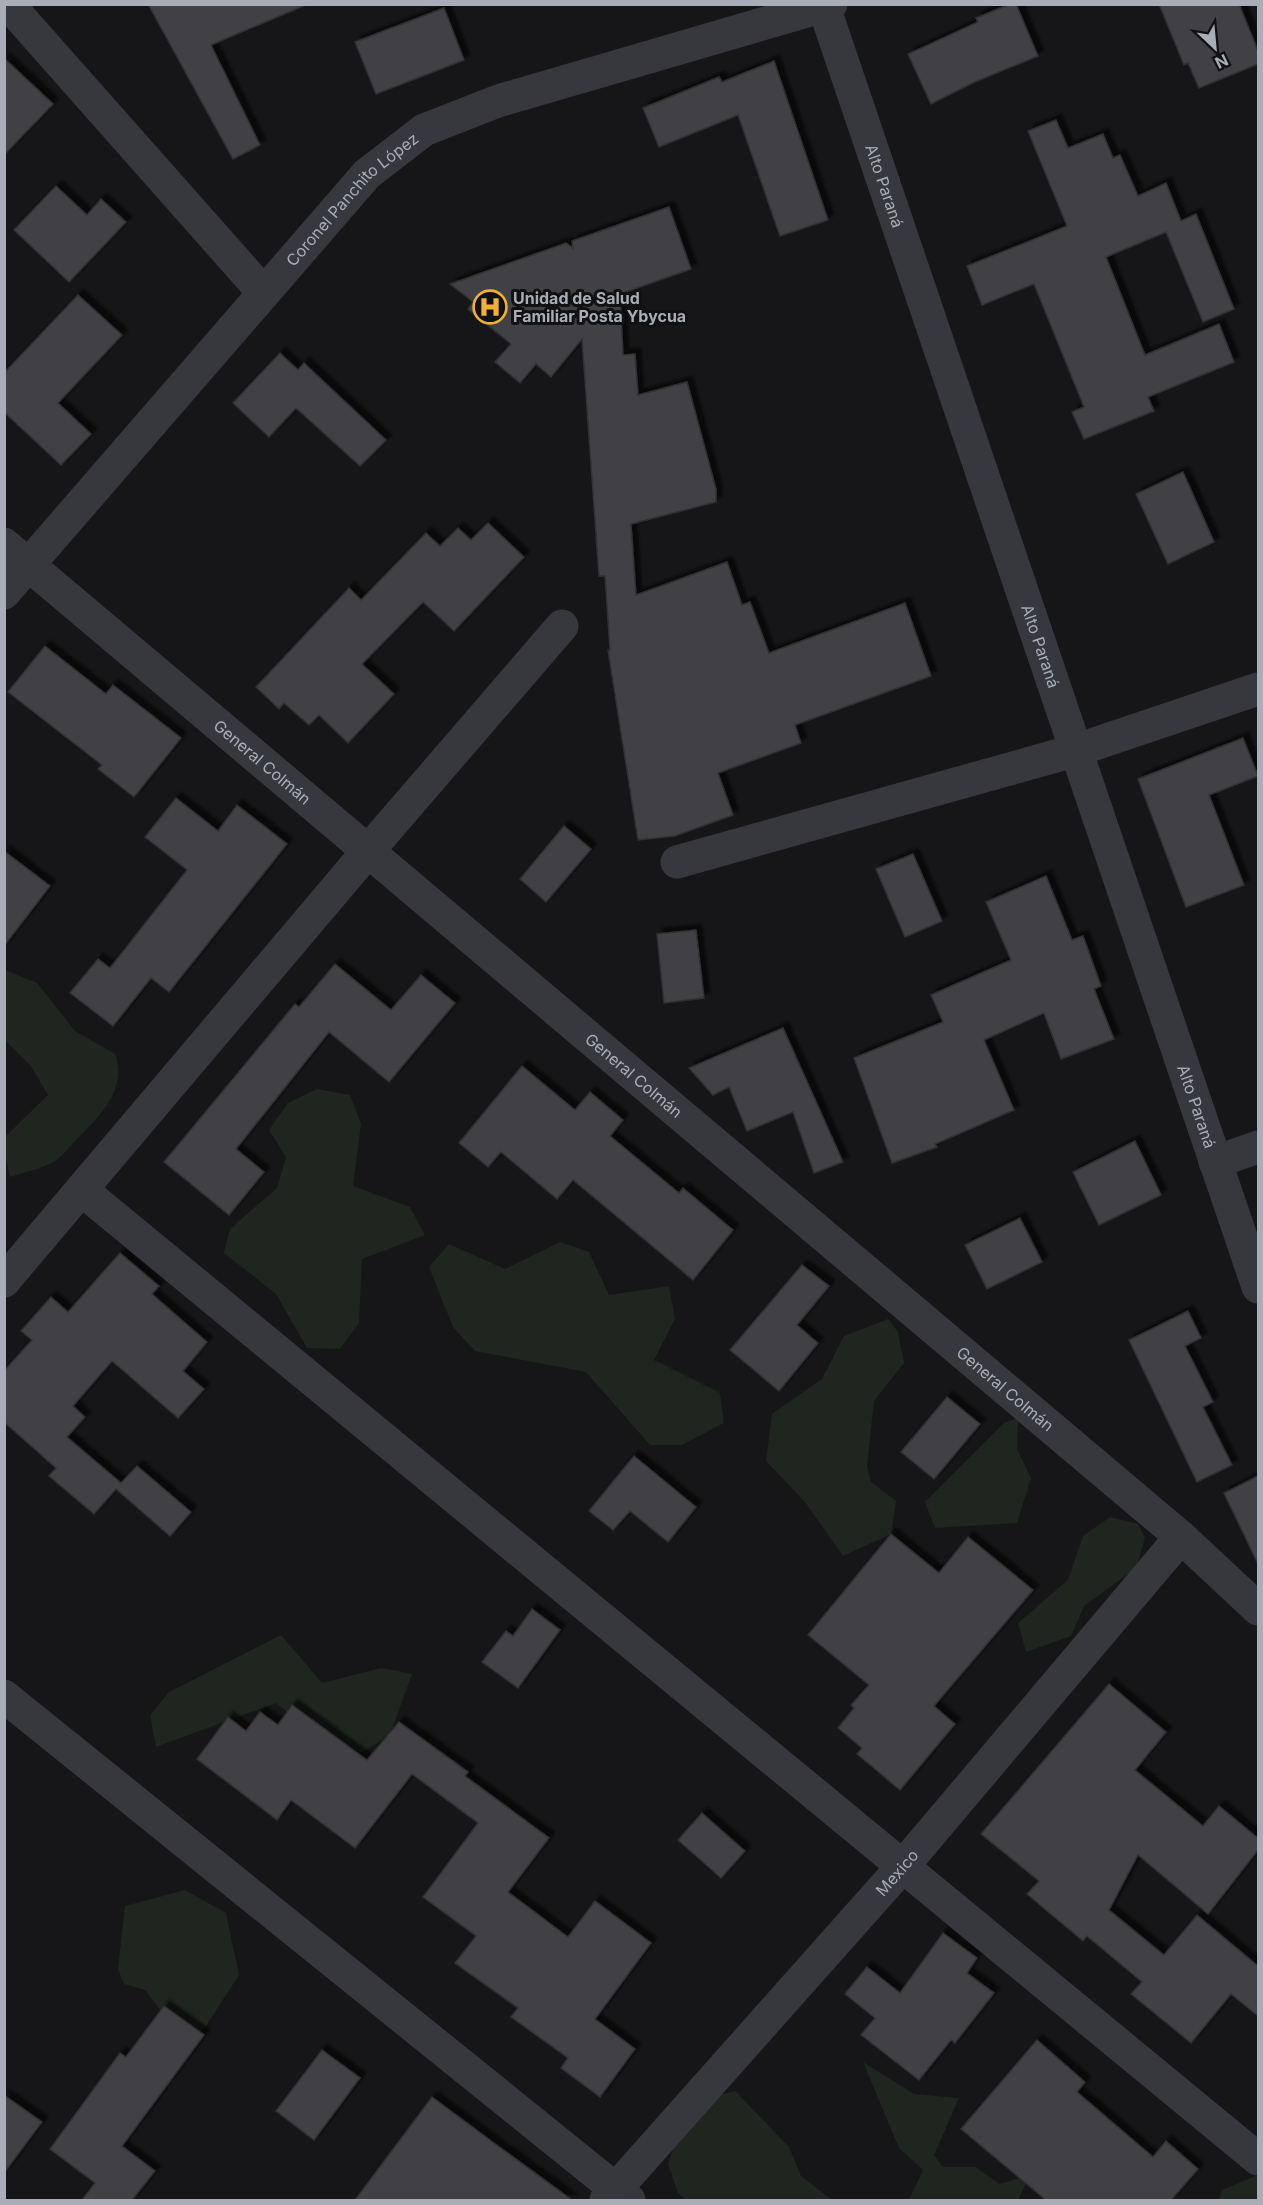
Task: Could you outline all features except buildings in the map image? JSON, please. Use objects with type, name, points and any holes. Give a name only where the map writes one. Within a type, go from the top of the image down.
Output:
[{"type":"street","points":[[8,4],[263,292]]},
{"type":"street","name":"Coronel Panchito López","points":[[4,593],[367,174],[424,129],[498,101],[826,5]]},
{"type":"street","name":"Alto Paraná","points":[[826,5],[1258,1287]]},
{"type":"street","name":"General Colmán","points":[[4,543],[1181,1537],[1258,1609]]},
{"type":"street","points":[[4,1281],[562,626]]},
{"type":"street","points":[[677,862],[1077,750],[1258,689]]},
{"type":"street","points":[[1215,1162],[1258,1147]]},
{"type":"street","points":[[83,1191],[1258,2159]]},
{"type":"street","name":"Mexico","points":[[617,2197],[903,1866],[1181,1537]]},
{"type":"street","points":[[4,1696],[617,2197]]},
{"type":"shaded area","points":[[5,970],[37,983],[75,1031],[115,1054],[118,1067],[118,1079],[110,1100],[96,1120],[64,1153],[55,1161],[44,1166],[10,1177],[5,1154],[5,1137],[48,1095],[31,1066],[5,1040]]},
{"type":"shaded area","points":[[317,1089],[350,1095],[361,1124],[353,1186],[410,1207],[425,1235],[362,1259],[359,1323],[340,1349],[307,1348],[276,1294],[224,1253],[230,1229],[277,1188],[286,1157],[269,1130],[288,1103]]},
{"type":"shaded area","points":[[560,1242],[589,1252],[609,1295],[669,1286],[675,1319],[654,1360],[720,1393],[724,1423],[682,1445],[650,1445],[586,1372],[475,1351],[453,1327],[429,1267],[449,1244],[505,1269]]},
{"type":"shaded area","points":[[888,1319],[898,1332],[904,1363],[874,1401],[867,1466],[871,1482],[896,1501],[891,1534],[843,1556],[805,1502],[766,1461],[772,1414],[822,1379],[844,1336]]},
{"type":"shaded area","points":[[1018,1418],[1017,1449],[1031,1478],[1017,1523],[935,1528],[925,1502],[1004,1423]]},
{"type":"shaded area","points":[[1110,1517],[1138,1524],[1145,1538],[1136,1568],[1084,1606],[1071,1636],[1026,1652],[1018,1623],[1068,1580],[1083,1536]]},
{"type":"shaded area","points":[[281,1635],[322,1683],[381,1668],[412,1674],[390,1735],[363,1752],[329,1746],[276,1703],[156,1747],[150,1715],[169,1692]]},
{"type":"shaded area","points":[[185,1890],[226,1913],[239,1975],[204,2029],[189,2036],[174,2028],[145,1990],[124,1984],[118,1969],[125,1906]]},
{"type":"shaded area","points":[[863,2062],[914,2094],[959,2098],[934,2155],[943,2167],[975,2167],[1000,2184],[1030,2175],[1018,2200],[909,2200],[923,2170],[899,2148]]},
{"type":"shaded area","points":[[735,2091],[789,2147],[801,2176],[832,2200],[686,2200],[678,2193],[668,2164],[684,2118],[706,2098]]},
{"type":"shaded area","points":[[1258,2175],[1258,2200],[1219,2200],[1222,2190]]},
{"type":"place","name":"Unidad de Salud Familiar Posta Ybycua","points":[[490,307]]}]
